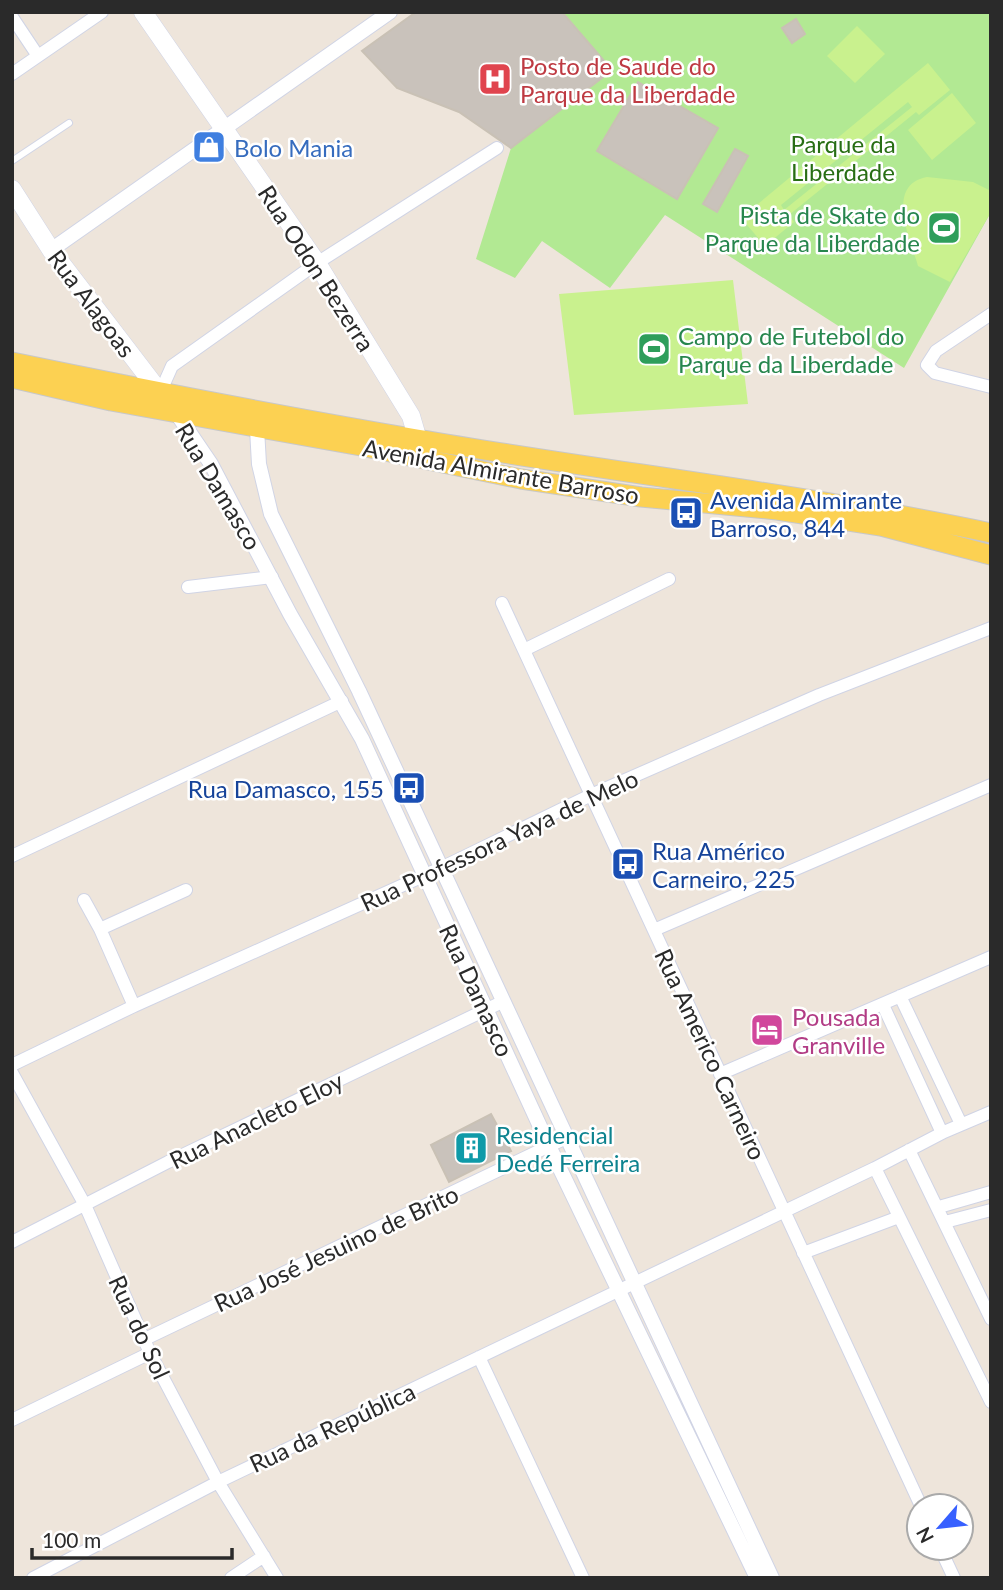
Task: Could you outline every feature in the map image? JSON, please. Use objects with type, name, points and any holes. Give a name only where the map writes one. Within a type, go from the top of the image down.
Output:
[{"type":"main road","name":"Rua Odon Bezerra","points":[[143,12],[317,263],[411,416],[418,440]]},
{"type":"main road","name":"Rua Alagoas","points":[[12,190],[18,211],[177,414]]},
{"type":"main road","name":"Avenida Almirante Barroso","points":[[12,362],[160,393],[418,440],[869,507],[991,533]]},
{"type":"main road","name":"Avenida Almirante Barroso","points":[[12,378],[177,414],[628,495],[777,510],[881,526],[991,555]]},
{"type":"main road","points":[[398,454],[418,440]]},
{"type":"street","points":[[12,74],[102,12]]},
{"type":"street","points":[[51,250],[390,12]]},
{"type":"street","points":[[12,17],[38,56]]},
{"type":"street","points":[[160,393],[166,374],[172,366],[317,263],[497,148]]},
{"type":"street","points":[[991,314],[936,351],[927,361],[928,368],[935,373],[991,387]]},
{"type":"street","name":"Rua Damasco","points":[[177,414],[211,464],[290,614],[342,701],[550,1146],[757,1578]]},
{"type":"street","name":"Rua Damasco","points":[[257,429],[259,464],[271,514],[359,691],[772,1578]]},
{"type":"street","points":[[188,587],[272,577]]},
{"type":"street","points":[[524,650],[669,579]]},
{"type":"street","name":"Rua Americo Carneiro","points":[[502,603],[914,1492]]},
{"type":"street","name":"Rua Professora Yaya de Melo","points":[[12,1065],[134,1006],[441,868],[592,795],[819,695],[991,628]]},
{"type":"street","points":[[12,856],[342,701]]},
{"type":"street","points":[[654,930],[991,785]]},
{"type":"street","points":[[100,929],[186,890]]},
{"type":"street","points":[[83,900],[100,929],[134,1006]]},
{"type":"street","points":[[720,1074],[991,957]]},
{"type":"street","points":[[900,996],[961,1124]]},
{"type":"street","name":"Rua Anacleto Eloy","points":[[12,1242],[502,1002]]},
{"type":"street","points":[[883,1005],[942,1133]]},
{"type":"street","name":"Rua do Sol","points":[[12,1073],[85,1205],[150,1353],[218,1482],[277,1578]]},
{"type":"street","name":"Rua da República","points":[[33,1578],[218,1482],[634,1284],[783,1209],[991,1112]]},
{"type":"street","name":"Rua José Jesuino de Brito","points":[[145,1339],[566,1138]]},
{"type":"street","points":[[909,1150],[939,1207],[991,1319]]},
{"type":"street","points":[[875,1168],[991,1402]]},
{"type":"street","points":[[939,1207],[991,1192]]},
{"type":"street","points":[[945,1222],[991,1210]]},
{"type":"street","points":[[803,1253],[899,1217]]},
{"type":"street","points":[[12,1420],[150,1353]]},
{"type":"street","points":[[479,1357],[583,1578]]},
{"type":"street","points":[[231,1578],[264,1556]]},
{"type":"street","points":[[947,1562],[954,1578]]},
{"type":"lane","points":[[12,161],[69,123]]},
{"type":"green space","name":"Parque da Liberdade","points":[[562,12],[991,12],[991,212],[904,368],[665,215],[610,288],[542,241],[515,278],[476,259],[511,148],[612,70]]},
{"type":"green space","points":[[857,26],[885,54],[855,83],[827,56]]},
{"type":"green space","points":[[928,63],[950,90],[919,115],[916,112],[789,215],[794,222],[765,246],[741,218]],"holes":[[[908,102],[912,107],[784,210],[781,205]]]},
{"type":"green space","points":[[952,93],[976,123],[932,160],[908,130]]},
{"type":"green space","name":"Pista de Skate do Parque da Liberdade","points":[[927,177],[973,182],[991,191],[991,212],[950,282],[918,266],[906,229],[903,202],[906,191],[914,182]]},
{"type":"green space","name":"Campo de Futebol do Parque da Liberdade","points":[[733,280],[748,404],[574,415],[559,294]]},
{"type":"building","name":"Posto de Saude do Parque da Liberdade","points":[[416,12],[562,12],[612,70],[511,148],[459,112],[397,88],[362,51]]},
{"type":"building","points":[[796,19],[805,34],[792,43],[782,28]]},
{"type":"building","points":[[638,82],[718,128],[677,199],[597,151]]},
{"type":"building","points":[[735,149],[748,156],[717,212],[703,204]]},
{"type":"building","name":"Residencial Dedé Ferreira","points":[[491,1114],[511,1151],[449,1182],[431,1145]]},
{"type":"place","name":"Posto de Saude do Parque da Liberdade","points":[[495,79]]},
{"type":"place","name":"Bolo Mania","points":[[209,147]]},
{"type":"place","name":"Pista de Skate do Parque da Liberdade","points":[[944,228]]},
{"type":"place","name":"Campo de Futebol do Parque da Liberdade","points":[[654,349]]},
{"type":"place","name":"Avenida Almirante Barroso, 844","points":[[686,513]]},
{"type":"place","name":"Rua Damasco, 155","points":[[409,788]]},
{"type":"place","name":"Rua Américo Carneiro, 225","points":[[628,864]]},
{"type":"place","name":"Pousada Granville","points":[[767,1030]]},
{"type":"place","name":"Residencial Dedé Ferreira","points":[[471,1148]]}]
